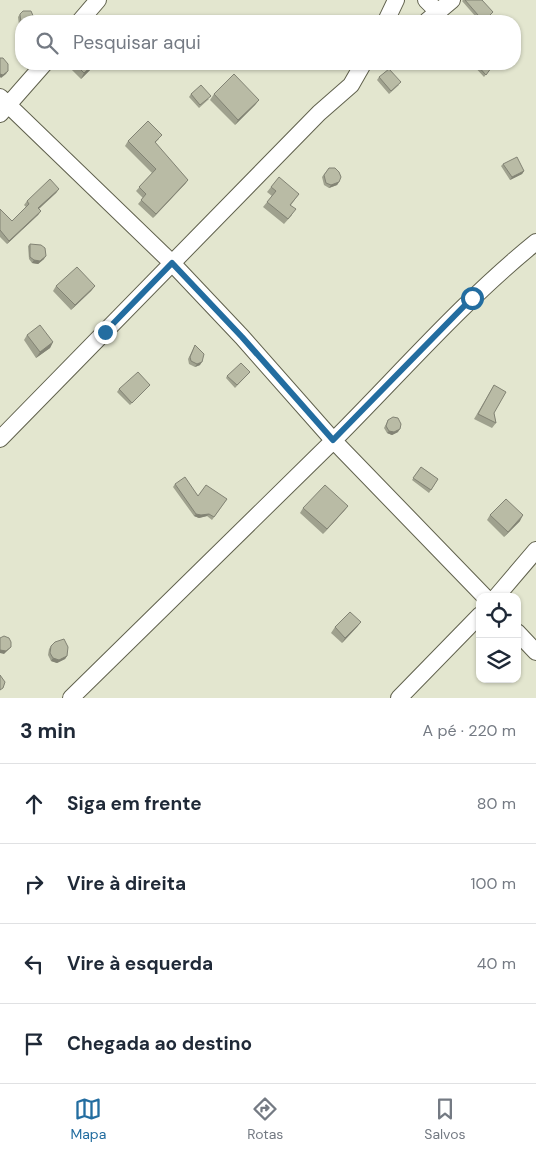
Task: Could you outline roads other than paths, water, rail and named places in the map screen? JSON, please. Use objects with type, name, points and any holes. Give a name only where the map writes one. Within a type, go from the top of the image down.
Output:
[{"type":"street","points":[[85,15],[98,0]]},
{"type":"street","points":[[389,15],[396,0]]},
{"type":"street","points":[[426,0],[431,15]]},
{"type":"street","points":[[434,15],[452,0]]},
{"type":"street","points":[[38,70],[3,105],[172,263],[242,337],[333,440],[481,593]]},
{"type":"street","points":[[351,85],[360,70]]},
{"type":"street","points":[[0,439],[319,113],[369,70]]},
{"type":"street","points":[[70,698],[333,440],[472,298],[508,264],[536,242]]},
{"type":"street","points":[[499,593],[536,550]]},
{"type":"street","points":[[398,698],[476,618]]},
{"type":"street","points":[[521,636],[536,652]]}]
